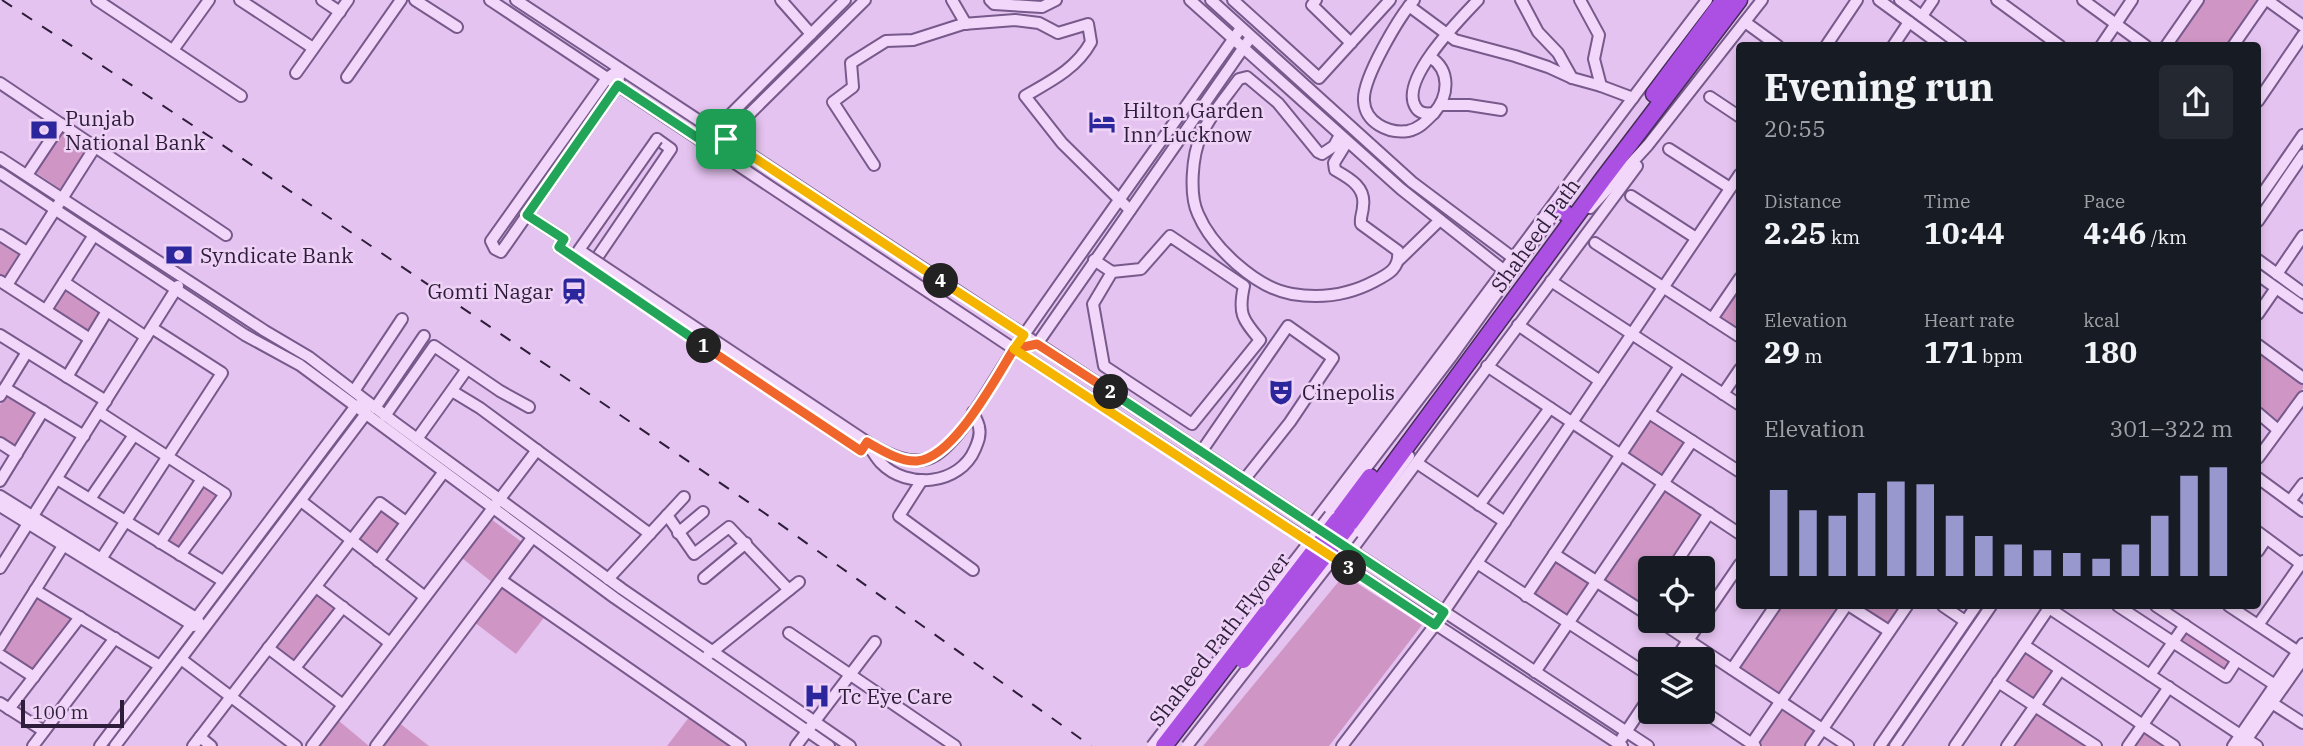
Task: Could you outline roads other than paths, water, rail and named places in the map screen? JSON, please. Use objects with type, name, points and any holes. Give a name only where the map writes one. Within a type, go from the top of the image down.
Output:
[{"type":"highway","name":"Shaheed Path","points":[[1364,495],[1562,210],[1724,0]]},
{"type":"highway","name":"Shaheed Path","points":[[1364,495],[1551,255],[1739,0]]},
{"type":"highway","name":"Shaheed Path Flyover","points":[[1177,746],[1364,495]]},
{"type":"highway","name":"Shaheed Path Flyover","points":[[1164,746],[1342,524]]},
{"type":"street","points":[[97,0],[241,96]]},
{"type":"street","points":[[173,50],[209,0]]},
{"type":"street","points":[[240,0],[313,48]]},
{"type":"street","points":[[322,0],[340,12]]},
{"type":"street","points":[[296,72],[348,0]]},
{"type":"street","points":[[346,77],[401,0]]},
{"type":"street","points":[[415,0],[457,27]]},
{"type":"street","points":[[489,0],[1014,349],[1620,745],[1638,714]]},
{"type":"street","points":[[780,0],[811,34]]},
{"type":"street","points":[[713,148],[726,139],[865,0]]},
{"type":"street","points":[[952,0],[966,24]]},
{"type":"street","points":[[990,0],[994,4],[1042,8],[1056,0]]},
{"type":"street","points":[[1190,0],[1343,138],[1502,269]]},
{"type":"street","points":[[1211,0],[1412,182],[1512,257]]},
{"type":"street","points":[[1233,0],[1320,78]]},
{"type":"street","points":[[1316,0],[1312,5],[1351,43]]},
{"type":"street","points":[[1372,0],[1382,9]]},
{"type":"street","points":[[1310,89],[1390,0]]},
{"type":"street","points":[[1478,0],[1430,57],[1413,85],[1413,103],[1419,111],[1426,114],[1438,109],[1469,105],[1501,110]]},
{"type":"street","points":[[1521,0],[1538,32],[1558,53],[1572,78]]},
{"type":"street","points":[[1580,0],[1599,35],[1594,58],[1601,86]]},
{"type":"street","points":[[1312,525],[1418,388],[1502,269],[1633,98],[1683,38],[1707,0]]},
{"type":"street","points":[[1152,746],[1342,524],[1551,255],[1648,145],[1762,0]]},
{"type":"street","points":[[1829,42],[1857,0]]},
{"type":"street","points":[[1879,0],[1936,42]]},
{"type":"street","points":[[1900,0],[1957,42]]},
{"type":"street","points":[[1922,16],[1933,0]]},
{"type":"street","points":[[1997,0],[2055,42]]},
{"type":"street","points":[[2083,0],[2141,42]]},
{"type":"street","points":[[2104,42],[2132,0]]},
{"type":"street","points":[[2169,42],[2198,0]]},
{"type":"street","points":[[2236,42],[2266,0],[2303,26]]},
{"type":"street","points":[[512,15],[519,1],[533,5],[620,69],[1648,746]]},
{"type":"street","points":[[703,141],[841,1]]},
{"type":"street","points":[[1430,57],[1445,73],[1446,93],[1438,109],[1422,125],[1409,131],[1395,131],[1382,127],[1368,117],[1364,101],[1366,85],[1412,3],[1455,40],[1548,66],[1572,78],[1633,98]]},
{"type":"street","points":[[523,22],[533,5]]},
{"type":"street","points":[[874,164],[833,102],[853,87],[851,63],[886,41],[913,40],[966,24],[1015,20],[1040,23],[1058,33],[1088,24],[1091,42],[1085,53],[1068,71],[1025,96],[1062,143],[1130,210]]},
{"type":"street","points":[[1745,22],[1772,42]]},
{"type":"street","points":[[1896,42],[1909,22]]},
{"type":"street","points":[[590,268],[671,149],[657,139],[579,250],[867,442],[898,457],[917,461],[935,456],[950,442],[973,412],[1014,349],[1241,28]]},
{"type":"street","points":[[2261,96],[2303,35]]},
{"type":"street","points":[[1014,349],[1037,344],[1251,37]]},
{"type":"street","points":[[1704,54],[1714,62]]},
{"type":"street","points":[[620,69],[618,85],[501,252],[495,249],[491,241],[607,78],[620,69]]},
{"type":"street","points":[[1343,138],[1321,154],[1263,89],[1247,77],[1239,79],[1210,118],[1200,137],[1192,167],[1196,212],[1214,241],[1242,268],[1272,288],[1292,294],[1326,296],[1352,293],[1393,271],[1399,260],[1440,220]]},
{"type":"street","points":[[0,83],[226,235]]},
{"type":"street","points":[[1710,97],[1736,114]]},
{"type":"street","points":[[27,175],[61,124]]},
{"type":"street","points":[[2261,192],[2303,135]]},
{"type":"street","points":[[1343,138],[1334,163],[1335,170],[1356,183],[1361,193],[1364,206],[1360,214],[1361,224],[1398,251],[1399,260]]},
{"type":"street","points":[[1187,746],[1342,524],[1451,357],[1562,210],[1597,145]]},
{"type":"street","points":[[1342,563],[1635,169],[1648,145]]},
{"type":"street","points":[[90,339],[4,283],[27,253],[95,147]]},
{"type":"street","points":[[1670,149],[1730,188]]},
{"type":"street","points":[[2261,217],[2303,156]]},
{"type":"street","points":[[0,158],[309,357],[417,439],[532,538],[850,746]]},
{"type":"street","points":[[0,173],[245,335],[300,365],[443,473],[608,579],[829,746]]},
{"type":"street","points":[[1342,746],[1435,625],[1736,180]]},
{"type":"street","points":[[1631,196],[1696,238]]},
{"type":"street","points":[[1591,207],[1601,214]]},
{"type":"street","points":[[527,215],[564,239],[559,247],[861,451],[867,442]]},
{"type":"street","points":[[0,235],[27,253]]},
{"type":"street","points":[[46,310],[93,235]]},
{"type":"street","points":[[1076,287],[1093,304],[1104,366],[1192,424],[1260,340],[1244,321],[1240,304],[1244,286],[1170,236],[1141,269],[1112,272],[1094,260]]},
{"type":"street","points":[[2277,274],[2303,237]]},
{"type":"street","points":[[1595,243],[1736,334]]},
{"type":"street","points":[[2261,262],[2303,293]]},
{"type":"street","points":[[1093,304],[1112,272]]},
{"type":"street","points":[[2261,277],[2303,307]]},
{"type":"street","points":[[1,566],[184,278]]},
{"type":"street","points":[[1551,281],[1736,402]]},
{"type":"street","points":[[64,282],[107,311],[222,373],[101,559]]},
{"type":"street","points":[[1712,319],[1736,284]]},
{"type":"street","points":[[2261,310],[2276,288]]},
{"type":"street","points":[[67,377],[107,311]]},
{"type":"street","points":[[354,391],[402,320]]},
{"type":"street","points":[[1201,452],[1288,326],[1333,358],[1290,422],[1244,480]]},
{"type":"street","points":[[1518,326],[1600,381]]},
{"type":"street","points":[[0,335],[106,401]]},
{"type":"street","points":[[115,746],[424,336]]},
{"type":"street","points":[[385,416],[434,346],[529,408]]},
{"type":"street","points":[[2261,347],[2303,378]]},
{"type":"street","points":[[27,352],[3,392],[43,411],[84,436]]},
{"type":"street","points":[[1487,366],[1736,531]]},
{"type":"street","points":[[1526,596],[1680,366]]},
{"type":"street","points":[[417,439],[467,369]]},
{"type":"street","points":[[1723,394],[1736,375]]},
{"type":"street","points":[[452,391],[480,408],[650,534]]},
{"type":"street","points":[[2261,454],[2303,397]]},
{"type":"street","points":[[100,746],[355,407],[371,405]]},
{"type":"street","points":[[1479,505],[1550,408]]},
{"type":"street","points":[[0,481],[43,411]]},
{"type":"street","points":[[99,412],[225,495],[180,555]]},
{"type":"street","points":[[867,442],[880,463],[892,472],[922,480],[948,476],[960,469],[972,456],[979,440],[980,429],[973,412]]},
{"type":"street","points":[[1649,412],[1736,469]]},
{"type":"street","points":[[2261,416],[2278,430]]},
{"type":"street","points":[[90,499],[134,435]]},
{"type":"street","points":[[1535,672],[1692,441]]},
{"type":"street","points":[[0,443],[17,454]]},
{"type":"street","points":[[312,746],[537,450]]},
{"type":"street","points":[[1417,463],[1505,522]]},
{"type":"street","points":[[1218,482],[1226,469]]},
{"type":"street","points":[[378,561],[443,473]]},
{"type":"street","points":[[57,479],[223,582]]},
{"type":"street","points":[[160,543],[202,479]]},
{"type":"street","points":[[922,480],[899,516],[973,570]]},
{"type":"street","points":[[2261,480],[2303,511]]},
{"type":"street","points":[[2290,502],[2303,484]]},
{"type":"street","points":[[0,496],[63,545],[204,629]]},
{"type":"street","points":[[608,579],[684,497]]},
{"type":"street","points":[[301,501],[425,597]]},
{"type":"street","points":[[211,746],[196,741],[380,503],[407,522]]},
{"type":"street","points":[[0,506],[101,559],[193,622]]},
{"type":"street","points":[[678,533],[703,512]]},
{"type":"street","points":[[1681,556],[1709,513]]},
{"type":"street","points":[[667,515],[694,554],[729,527],[789,590]]},
{"type":"street","points":[[2258,625],[2302,562],[2262,536]]},
{"type":"street","points":[[376,746],[532,538]]},
{"type":"street","points":[[704,578],[746,543]]},
{"type":"street","points":[[0,646],[63,545]]},
{"type":"street","points":[[1554,554],[1638,605]]},
{"type":"street","points":[[1477,564],[1638,668]]},
{"type":"street","points":[[1715,601],[1736,570]]},
{"type":"street","points":[[501,580],[740,746]]},
{"type":"street","points":[[708,655],[799,582]]},
{"type":"street","points":[[316,587],[390,643]]},
{"type":"street","points":[[36,590],[160,666]]},
{"type":"street","points":[[295,668],[343,607]]},
{"type":"street","points":[[1732,669],[1773,609]]},
{"type":"street","points":[[1715,719],[1754,745],[1780,701],[1846,609]]},
{"type":"street","points":[[1853,609],[1889,631]]},
{"type":"street","points":[[1811,746],[1905,609]]},
{"type":"street","points":[[1947,609],[1965,621]]},
{"type":"street","points":[[1880,746],[1974,609]]},
{"type":"street","points":[[1895,746],[1989,609]]},
{"type":"street","points":[[1955,746],[2046,609]]},
{"type":"street","points":[[2050,609],[2169,687],[2243,740],[2257,746]]},
{"type":"street","points":[[2123,609],[2226,677],[2237,660]]},
{"type":"street","points":[[2142,621],[2152,609]]},
{"type":"street","points":[[2159,609],[2275,685]]},
{"type":"street","points":[[2234,609],[2302,652]]},
{"type":"street","points":[[44,732],[5,706],[34,677],[80,617]]},
{"type":"street","points":[[2150,675],[2185,625]]},
{"type":"street","points":[[789,633],[955,746]]},
{"type":"street","points":[[1677,633],[1848,746]]},
{"type":"street","points":[[1683,647],[1693,633]]},
{"type":"street","points":[[33,746],[115,638]]},
{"type":"street","points":[[796,746],[875,642]]},
{"type":"street","points":[[2024,645],[2174,746]]},
{"type":"street","points":[[268,648],[342,705]]},
{"type":"street","points":[[2243,740],[2275,685],[2302,652]]},
{"type":"street","points":[[2233,746],[2243,740],[2272,703],[2302,652]]},
{"type":"street","points":[[0,655],[34,677]]},
{"type":"street","points":[[181,659],[296,746]]},
{"type":"street","points":[[2007,746],[2060,670]]},
{"type":"street","points":[[1998,682],[2096,746]]},
{"type":"street","points":[[2128,746],[2169,687]]},
{"type":"street","points":[[2272,703],[2303,723]]},
{"type":"railway","points":[[2,0],[212,138],[763,512],[1091,746]]},
{"type":"place","name":"Hilton Garden Inn Lucknow","points":[[1102,122]]},
{"type":"place","name":"Punjab National Bank","points":[[44,130]]},
{"type":"place","name":"Syndicate Bank","points":[[179,255]]},
{"type":"place","name":"Gomti Nagar","points":[[574,291]]},
{"type":"place","name":"Cinepolis","points":[[1281,392]]},
{"type":"place","name":"Tc Eye Care","points":[[817,696]]}]
